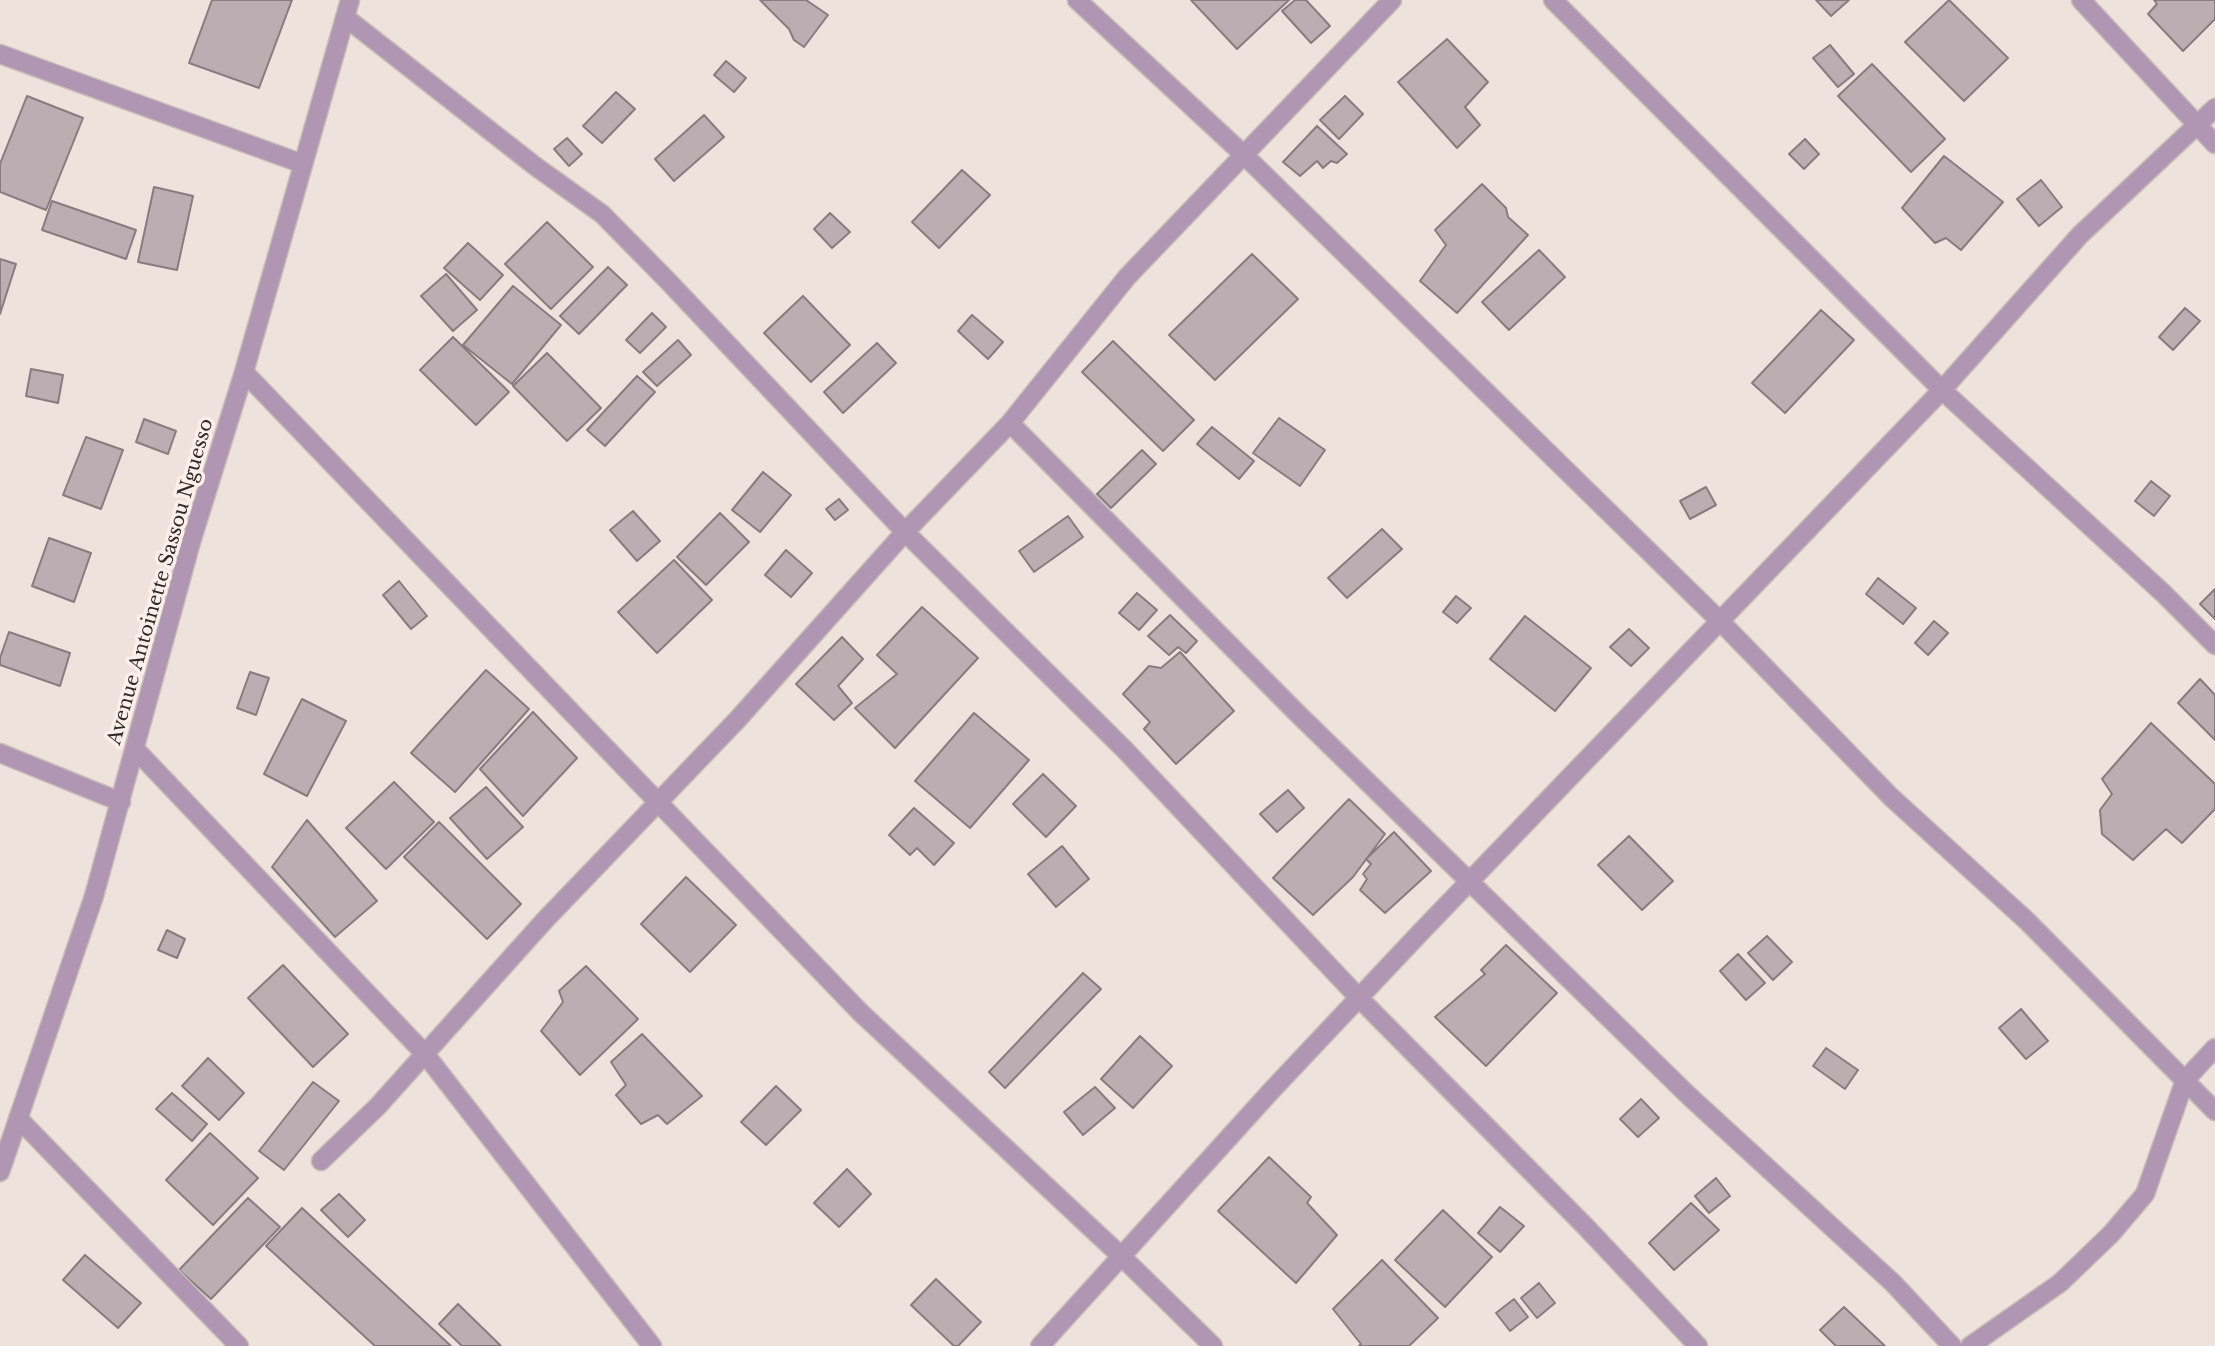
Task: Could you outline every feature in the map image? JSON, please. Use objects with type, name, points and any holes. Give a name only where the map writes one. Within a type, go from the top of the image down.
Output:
[{"type":"street","points":[[1077,0],[1243,154],[1720,621],[1891,797],[2027,921],[2215,1111]]},
{"type":"street","points":[[321,1161],[378,1106],[545,920],[658,804],[905,532],[1010,423],[1127,277],[1392,0]]},
{"type":"street","points":[[1553,0],[1942,390],[2163,593],[2215,645]]},
{"type":"street","points":[[2081,0],[2215,144]]},
{"type":"street","points":[[348,8],[535,166],[602,214],[905,532],[1125,750],[1360,999],[1585,1226],[1698,1346]]},
{"type":"street","name":"Avenue Antoinette Sassou Nguesso","points":[[0,1172],[94,896],[191,542],[244,372],[348,8]]},
{"type":"street","points":[[0,54],[303,164]]},
{"type":"street","points":[[1040,1346],[1272,1090],[1604,740],[1942,390],[2080,235],[2215,108]]},
{"type":"street","points":[[244,372],[860,1012],[1121,1256],[1213,1346]]},
{"type":"street","points":[[1010,423],[1296,712],[1689,1097],[1893,1283],[1952,1346]]},
{"type":"street","points":[[136,750],[425,1054],[652,1346]]},
{"type":"street","points":[[0,753],[121,802]]},
{"type":"street","points":[[1970,1346],[2060,1283],[2111,1234],[2145,1194],[2185,1080],[2215,1048]]},
{"type":"street","points":[[18,1118],[239,1346]]},
{"type":"building","points":[[212,0],[292,0],[259,88],[189,63]]},
{"type":"building","points":[[760,0],[806,0],[828,15],[804,47],[794,40],[789,29]]},
{"type":"building","points":[[1191,0],[1289,0],[1237,49]]},
{"type":"building","points":[[1295,0],[1306,0],[1330,26],[1311,43],[1282,11]]},
{"type":"building","points":[[1816,0],[1849,0],[1831,16]]},
{"type":"building","points":[[1949,0],[2008,58],[1964,101],[1905,42]]},
{"type":"building","points":[[2154,0],[2215,0],[2215,19],[2183,51],[2148,14],[2157,4]]},
{"type":"building","points":[[1447,39],[1488,82],[1465,107],[1480,125],[1457,148],[1398,82]]},
{"type":"building","points":[[1830,45],[1854,74],[1838,87],[1813,58]]},
{"type":"building","points":[[726,61],[746,78],[734,92],[714,75]]},
{"type":"building","points":[[1872,64],[1945,139],[1911,172],[1838,96]]},
{"type":"building","points":[[616,92],[635,109],[602,143],[583,126]]},
{"type":"building","points":[[27,96],[83,118],[46,210],[0,192],[0,164]]},
{"type":"building","points":[[1345,96],[1363,114],[1339,139],[1320,120]]},
{"type":"building","points":[[704,115],[724,137],[674,181],[655,159]]},
{"type":"building","points":[[1317,126],[1347,154],[1337,163],[1331,161],[1323,168],[1317,161],[1300,176],[1283,162]]},
{"type":"building","points":[[567,138],[582,154],[569,166],[554,149]]},
{"type":"building","points":[[1805,139],[1819,154],[1804,169],[1789,154]]},
{"type":"building","points":[[1944,156],[2003,202],[1961,250],[1946,238],[1935,243],[1902,208]]},
{"type":"building","points":[[962,170],[990,195],[939,248],[912,222]]},
{"type":"building","points":[[2041,180],[2062,207],[2039,226],[2017,199]]},
{"type":"building","points":[[1482,184],[1506,208],[1508,217],[1528,235],[1457,313],[1420,281],[1446,245],[1435,230]]},
{"type":"building","points":[[154,187],[193,196],[177,270],[138,262]]},
{"type":"building","points":[[52,201],[136,230],[126,259],[42,230]]},
{"type":"building","points":[[830,213],[850,232],[832,248],[814,229]]},
{"type":"building","points":[[547,222],[593,267],[551,309],[505,264]]},
{"type":"building","points":[[468,243],[503,275],[480,300],[444,268]]},
{"type":"building","points":[[1539,250],[1565,277],[1509,330],[1482,302]]},
{"type":"building","points":[[1252,254],[1298,299],[1215,380],[1169,335]]},
{"type":"building","points":[[0,259],[16,264],[0,314]]},
{"type":"building","points":[[608,267],[627,285],[579,334],[560,316]]},
{"type":"building","points":[[446,274],[477,310],[453,331],[421,296]]},
{"type":"building","points":[[513,286],[561,325],[512,384],[463,345]]},
{"type":"building","points":[[803,296],[850,345],[811,382],[764,333]]},
{"type":"building","points":[[2185,308],[2200,321],[2173,350],[2159,337]]},
{"type":"building","points":[[1821,310],[1854,340],[1785,413],[1752,383]]},
{"type":"building","points":[[652,313],[666,327],[640,353],[626,340]]},
{"type":"building","points":[[972,315],[1003,342],[988,359],[958,331]]},
{"type":"building","points":[[453,337],[509,392],[476,425],[420,370]]},
{"type":"building","points":[[678,340],[691,355],[657,386],[643,372]]},
{"type":"building","points":[[1113,341],[1194,420],[1163,451],[1082,372]]},
{"type":"building","points":[[877,343],[896,363],[843,413],[824,392]]},
{"type":"building","points":[[547,353],[601,408],[567,441],[513,386]]},
{"type":"building","points":[[31,369],[63,375],[58,403],[26,396]]},
{"type":"building","points":[[637,376],[655,392],[605,446],[587,430]]},
{"type":"building","points":[[1279,418],[1325,450],[1300,486],[1253,453]]},
{"type":"building","points":[[144,419],[176,431],[168,454],[136,442]]},
{"type":"building","points":[[1212,427],[1254,461],[1239,479],[1197,444]]},
{"type":"building","points":[[86,437],[123,450],[101,509],[63,495]]},
{"type":"building","points":[[1142,450],[1156,464],[1111,508],[1097,494]]},
{"type":"building","points":[[763,472],[791,495],[760,532],[732,510]]},
{"type":"building","points":[[2151,481],[2170,496],[2154,516],[2135,501]]},
{"type":"building","points":[[1706,487],[1716,505],[1690,519],[1680,501]]},
{"type":"building","points":[[839,499],[848,510],[835,520],[826,509]]},
{"type":"building","points":[[633,511],[660,541],[637,561],[610,530]]},
{"type":"building","points":[[720,513],[749,542],[706,585],[677,557]]},
{"type":"building","points":[[1068,516],[1083,537],[1034,572],[1019,551]]},
{"type":"building","points":[[1382,529],[1402,549],[1347,598],[1328,578]]},
{"type":"building","points":[[49,538],[91,553],[74,602],[32,586]]},
{"type":"building","points":[[786,550],[812,573],[791,597],[765,575]]},
{"type":"building","points":[[674,560],[712,600],[657,653],[618,612]]},
{"type":"building","points":[[1878,578],[1916,608],[1903,624],[1866,594]]},
{"type":"building","points":[[399,581],[427,616],[411,629],[383,595]]},
{"type":"building","points":[[2215,589],[2215,619],[2200,604]]},
{"type":"building","points":[[1137,593],[1157,610],[1139,630],[1119,613]]},
{"type":"building","points":[[1456,596],[1471,608],[1457,623],[1443,612]]},
{"type":"building","points":[[922,607],[978,658],[895,748],[855,708],[897,674],[877,655]]},
{"type":"building","points":[[1170,615],[1197,641],[1186,653],[1178,647],[1169,655],[1148,636]]},
{"type":"building","points":[[1525,616],[1591,668],[1555,711],[1490,659]]},
{"type":"building","points":[[1934,621],[1948,633],[1928,655],[1915,643]]},
{"type":"building","points":[[1629,629],[1649,648],[1631,666],[1610,647]]},
{"type":"building","points":[[9,632],[70,653],[60,686],[0,665]]},
{"type":"building","points":[[842,637],[863,659],[838,686],[852,703],[834,720],[796,684]]},
{"type":"building","points":[[1180,652],[1234,711],[1176,764],[1144,729],[1150,722],[1123,694],[1149,666],[1161,668]]},
{"type":"building","points":[[486,670],[529,709],[455,792],[411,753]]},
{"type":"building","points":[[250,672],[269,678],[256,715],[237,708]]},
{"type":"building","points":[[2200,679],[2215,695],[2215,740],[2178,703]]},
{"type":"building","points":[[302,699],[346,721],[307,796],[264,774]]},
{"type":"building","points":[[533,712],[577,758],[523,816],[480,769]]},
{"type":"building","points":[[974,713],[1029,760],[970,828],[915,781]]},
{"type":"building","points":[[2151,723],[2215,784],[2215,809],[2182,843],[2166,829],[2133,860],[2102,834],[2100,810],[2112,794],[2102,779]]},
{"type":"building","points":[[1043,774],[1076,806],[1046,837],[1013,804]]},
{"type":"building","points":[[394,782],[434,822],[386,869],[346,828]]},
{"type":"building","points":[[486,787],[523,827],[487,859],[450,818]]},
{"type":"building","points":[[1288,790],[1304,808],[1277,832],[1260,814]]},
{"type":"building","points":[[1349,799],[1385,834],[1353,877],[1313,915],[1273,878]]},
{"type":"building","points":[[914,808],[954,843],[934,865],[917,848],[910,855],[889,835]]},
{"type":"building","points":[[307,820],[377,901],[335,937],[272,867]]},
{"type":"building","points":[[439,822],[521,904],[487,939],[404,857]]},
{"type":"building","points":[[1394,832],[1431,871],[1385,913],[1360,890],[1367,879],[1363,874],[1371,864],[1366,859]]},
{"type":"building","points":[[1629,836],[1673,881],[1642,910],[1598,865]]},
{"type":"building","points":[[1062,846],[1089,879],[1056,907],[1028,874]]},
{"type":"building","points":[[686,877],[736,925],[690,972],[641,924]]},
{"type":"building","points":[[167,930],[185,939],[177,958],[158,950]]},
{"type":"building","points":[[1767,936],[1792,962],[1773,980],[1748,953]]},
{"type":"building","points":[[1506,945],[1557,993],[1486,1066],[1435,1017],[1485,974],[1481,970]]},
{"type":"building","points":[[1738,954],[1765,983],[1746,1000],[1720,971]]},
{"type":"building","points":[[283,965],[348,1034],[313,1067],[248,998]]},
{"type":"building","points":[[586,966],[638,1019],[580,1075],[541,1031],[563,1002],[559,991]]},
{"type":"building","points":[[1083,973],[1101,989],[1005,1088],[989,1072]]},
{"type":"building","points":[[2021,1009],[2048,1041],[2026,1059],[1999,1028]]},
{"type":"building","points":[[642,1034],[702,1096],[667,1124],[658,1115],[641,1124],[616,1095],[626,1085],[611,1062]]},
{"type":"building","points":[[1140,1036],[1172,1066],[1133,1108],[1101,1079]]},
{"type":"building","points":[[1826,1048],[1858,1070],[1845,1089],[1813,1066]]},
{"type":"building","points":[[208,1058],[244,1093],[219,1120],[182,1086]]},
{"type":"building","points":[[313,1082],[339,1101],[284,1170],[259,1151]]},
{"type":"building","points":[[776,1086],[801,1110],[766,1145],[741,1122]]},
{"type":"building","points":[[1095,1087],[1115,1108],[1083,1135],[1064,1112]]},
{"type":"building","points":[[172,1093],[207,1124],[192,1141],[156,1109]]},
{"type":"building","points":[[1641,1099],[1659,1118],[1638,1137],[1620,1119]]},
{"type":"building","points":[[210,1133],[258,1178],[213,1225],[166,1180]]},
{"type":"building","points":[[1269,1157],[1311,1197],[1307,1203],[1337,1235],[1296,1283],[1218,1211]]},
{"type":"building","points":[[847,1169],[871,1194],[839,1227],[814,1203]]},
{"type":"building","points":[[1716,1178],[1730,1196],[1709,1213],[1695,1196]]},
{"type":"building","points":[[339,1194],[365,1220],[348,1237],[321,1210]]},
{"type":"building","points":[[248,1198],[280,1227],[211,1299],[179,1270]]},
{"type":"building","points":[[1691,1203],[1719,1230],[1674,1270],[1649,1243]]},
{"type":"building","points":[[1500,1207],[1524,1226],[1500,1252],[1478,1233]]},
{"type":"building","points":[[302,1208],[451,1346],[375,1346],[266,1246]]},
{"type":"building","points":[[1443,1210],[1492,1257],[1445,1307],[1395,1260]]},
{"type":"building","points":[[85,1255],[141,1303],[118,1328],[63,1280]]},
{"type":"building","points":[[1382,1260],[1438,1318],[1409,1346],[1359,1346],[1361,1344],[1333,1309]]},
{"type":"building","points":[[936,1279],[981,1322],[958,1346],[954,1346],[911,1305]]},
{"type":"building","points":[[1539,1283],[1555,1303],[1537,1318],[1521,1298]]},
{"type":"building","points":[[1514,1299],[1528,1317],[1510,1331],[1496,1313]]},
{"type":"building","points":[[458,1304],[501,1346],[462,1346],[439,1324]]},
{"type":"building","points":[[1844,1307],[1885,1346],[1836,1346],[1820,1330]]}]
